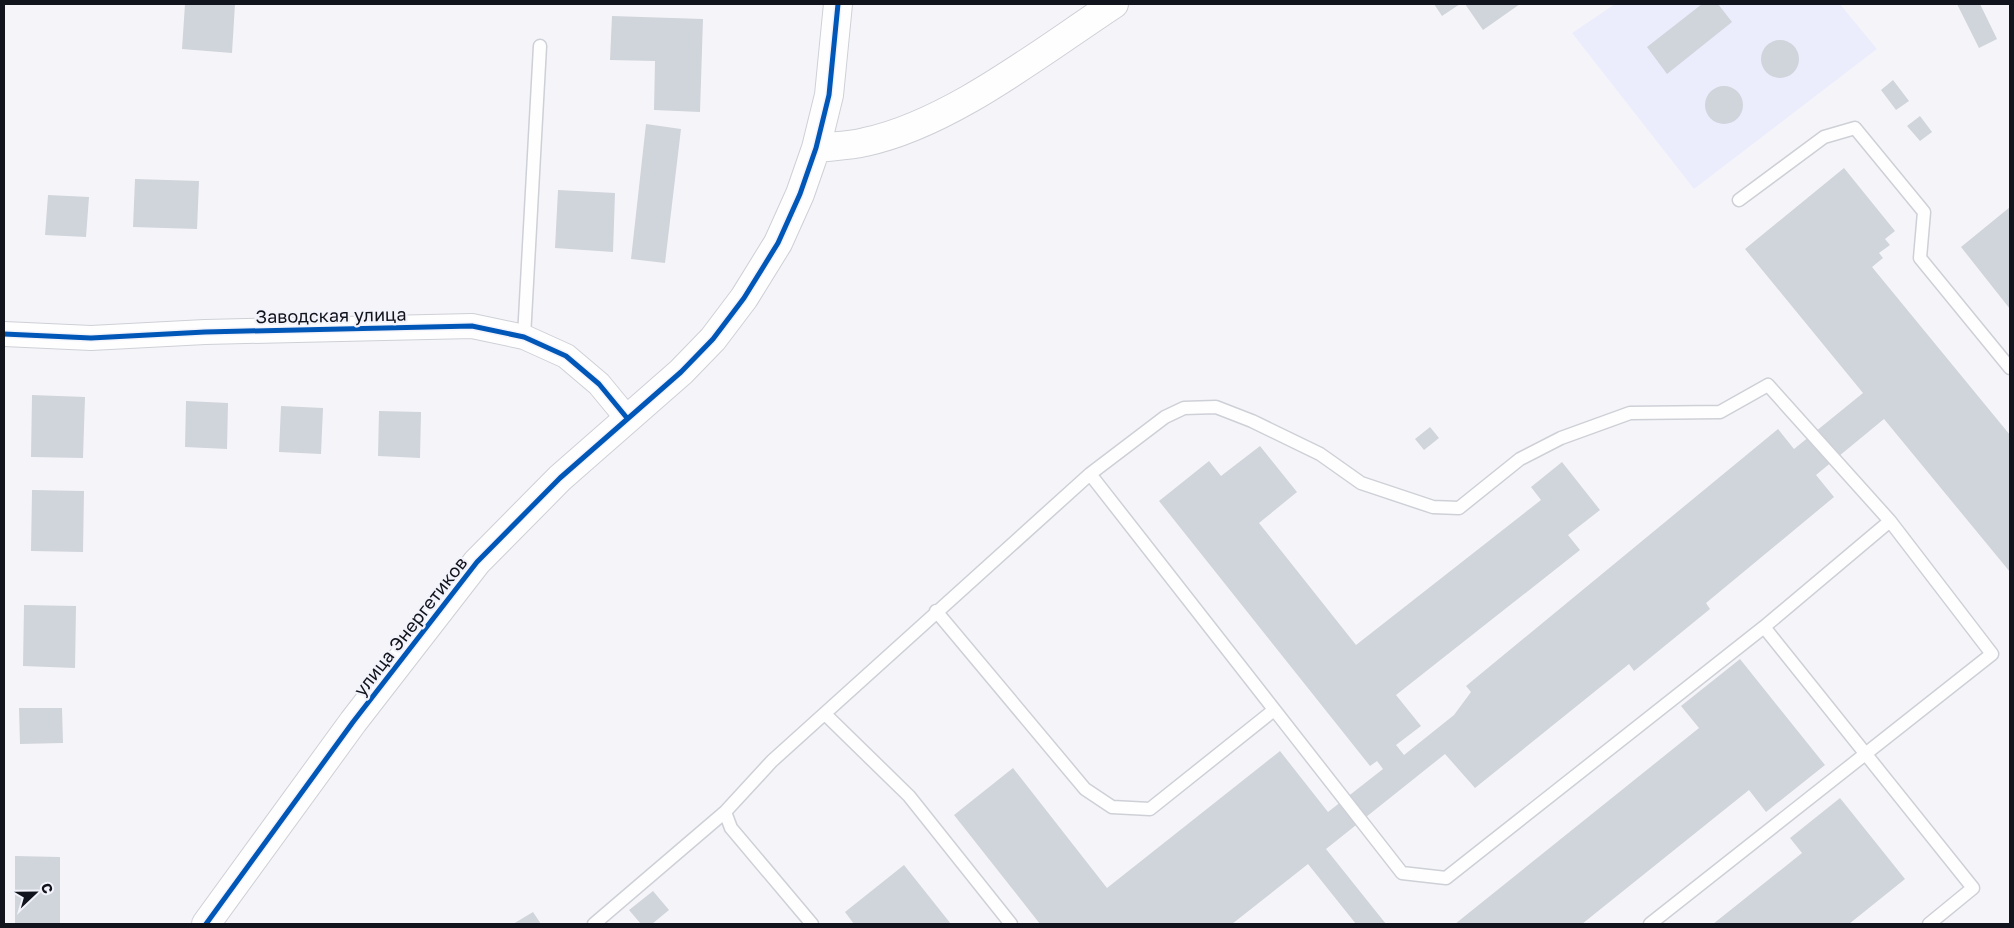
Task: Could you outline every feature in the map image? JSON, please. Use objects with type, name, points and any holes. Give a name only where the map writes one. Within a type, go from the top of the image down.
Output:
[{"type":"street","name":"улица Энергетиков","points":[[206,924],[353,722],[448,596],[477,562],[560,478],[681,372],[712,339],[744,298],[778,243],[800,194],[816,148],[828,95],[838,4]]},
{"type":"street","points":[[816,148],[865,142],[922,123],[965,101],[1114,4]]},
{"type":"street","name":"Заводская улица","points":[[4,334],[91,338],[205,332],[472,326],[524,337],[566,356],[599,384],[627,418]]},
{"type":"lane","points":[[524,337],[540,46]]},
{"type":"lane","points":[[1738,200],[1824,137],[1855,128],[1924,212],[1920,258],[2010,368]]},
{"type":"lane","points":[[594,924],[725,812],[772,760],[1090,474],[1165,417],[1184,408],[1216,407],[1252,421],[1320,454],[1361,483],[1433,507],[1459,508],[1520,459],[1561,438],[1630,413],[1720,412],[1768,385],[1890,521],[1992,654],[1650,924]]},
{"type":"lane","points":[[1090,474],[1402,874],[1446,878],[1764,627],[1890,521]]},
{"type":"lane","points":[[936,611],[1085,789],[1112,807],[1150,809],[1274,710]]},
{"type":"lane","points":[[1764,627],[1973,888],[1929,924]]},
{"type":"lane","points":[[825,714],[909,796],[1011,924]]},
{"type":"lane","points":[[725,812],[731,828],[812,924]]},
{"type":"shaded area","points":[[1615,4],[1840,4],[1877,49],[1694,189],[1572,33]]},
{"type":"building","points":[[185,4],[235,4],[232,53],[182,49]]},
{"type":"building","points":[[1434,4],[1460,4],[1442,16]]},
{"type":"building","points":[[1465,4],[1520,4],[1483,30]]},
{"type":"building","points":[[1702,4],[1718,4],[1732,22],[1667,74],[1647,47]]},
{"type":"building","points":[[1957,4],[1980,4],[1997,39],[1979,48]]},
{"type":"building","points":[[612,16],[703,19],[700,112],[654,110],[655,61],[610,60]]},
{"type":"building","points":[[1780,40],[1793,46],[1799,59],[1793,72],[1780,78],[1767,72],[1761,59],[1767,46]]},
{"type":"building","points":[[1893,80],[1909,101],[1896,110],[1881,90]]},
{"type":"building","points":[[1724,86],[1737,92],[1743,105],[1737,118],[1724,124],[1711,118],[1705,105],[1711,92]]},
{"type":"building","points":[[1920,116],[1932,132],[1920,141],[1907,126]]},
{"type":"building","points":[[646,124],[681,129],[665,263],[631,259]]},
{"type":"building","points":[[1844,168],[1895,231],[1885,239],[1890,245],[1879,253],[1883,258],[1872,267],[2010,435],[2010,572],[1884,419],[1816,475],[1834,497],[1706,603],[1710,609],[1634,671],[1629,664],[1475,788],[1445,754],[1326,849],[1386,924],[1356,924],[1308,864],[1232,924],[1040,924],[954,815],[1013,768],[1107,888],[1280,751],[1328,812],[1383,769],[1377,761],[1370,766],[1159,501],[1209,461],[1221,476],[1260,446],[1297,492],[1259,523],[1356,645],[1541,500],[1531,487],[1562,462],[1600,510],[1568,535],[1580,550],[1396,695],[1421,726],[1396,745],[1404,755],[1454,715],[1471,692],[1466,686],[1778,429],[1794,449],[1863,393],[1745,249]]},
{"type":"building","points":[[135,179],[199,181],[197,229],[133,227]]},
{"type":"building","points":[[558,190],[615,193],[613,252],[555,248]]},
{"type":"building","points":[[48,195],[89,197],[86,237],[45,235]]},
{"type":"building","points":[[2010,207],[2010,309],[1961,247]]},
{"type":"building","points":[[32,395],[85,397],[83,458],[31,457]]},
{"type":"building","points":[[186,401],[228,403],[227,449],[185,447]]},
{"type":"building","points":[[281,406],[323,408],[321,454],[279,452]]},
{"type":"building","points":[[379,411],[421,412],[420,458],[378,456]]},
{"type":"building","points":[[1430,427],[1439,438],[1424,450],[1415,439]]},
{"type":"building","points":[[32,490],[84,491],[83,552],[31,551]]},
{"type":"building","points":[[24,605],[76,606],[75,668],[23,666]]},
{"type":"building","points":[[1740,659],[1825,765],[1766,812],[1749,790],[1582,924],[1455,924],[1699,728],[1681,706]]},
{"type":"building","points":[[19,708],[62,708],[63,743],[20,744]]},
{"type":"building","points":[[1840,798],[1905,879],[1849,924],[1713,924],[1802,853],[1790,838]]},
{"type":"building","points":[[15,856],[60,857],[60,924],[15,924]]},
{"type":"building","points":[[904,865],[951,924],[854,924],[845,912]]},
{"type":"building","points":[[653,891],[669,910],[652,924],[641,924],[629,910]]},
{"type":"building","points":[[533,912],[541,924],[513,924]]},
{"type":"cycle path","points":[[206,924],[353,722],[477,562],[560,478],[681,372],[713,339],[744,298],[778,243],[800,194],[816,148],[829,95],[838,4]]},
{"type":"cycle path","points":[[4,334],[91,338],[205,332],[472,326],[524,337],[566,356],[599,384],[627,418]]}]
